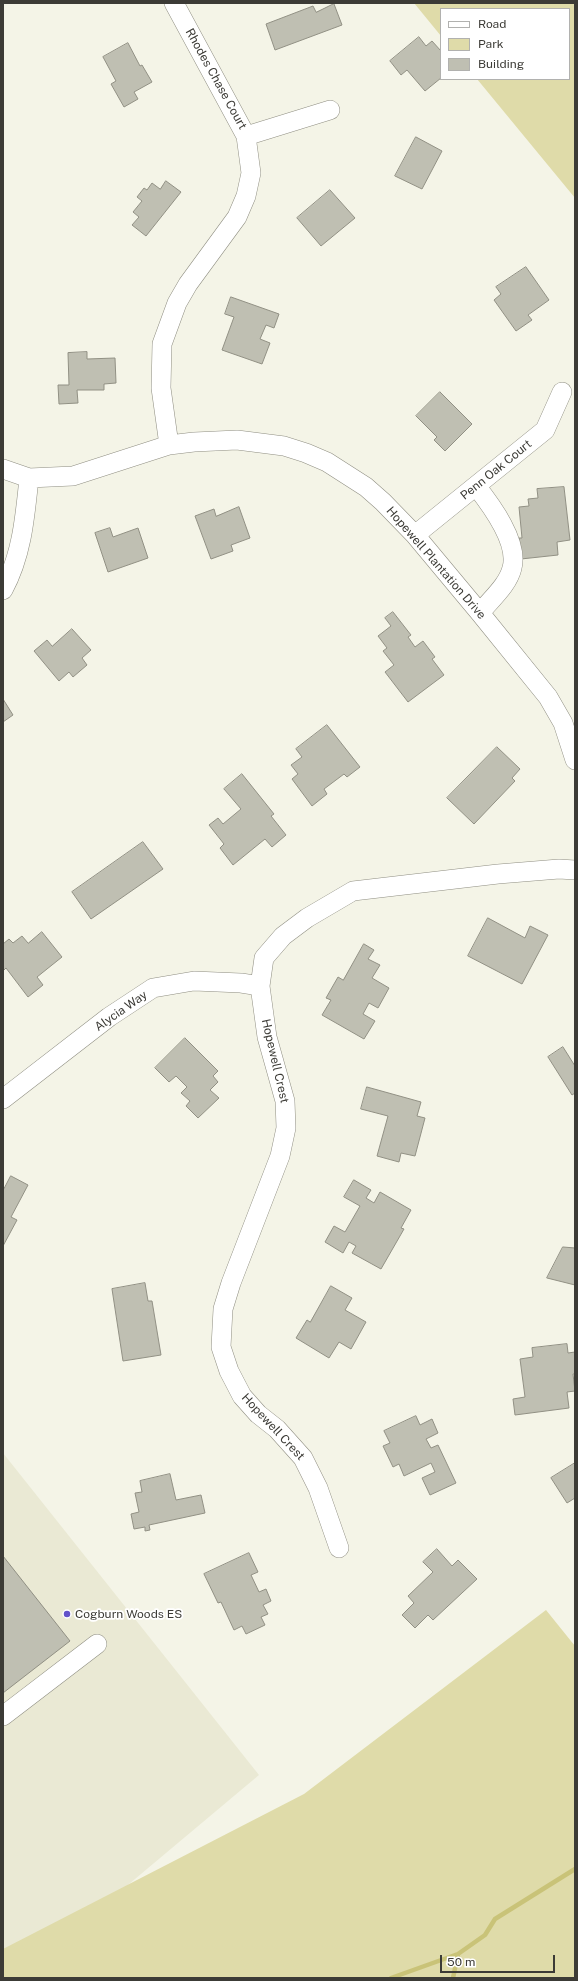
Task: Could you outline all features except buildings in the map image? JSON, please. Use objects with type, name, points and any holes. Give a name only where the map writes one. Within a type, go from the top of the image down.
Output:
[{"type":"street","name":"Rhodes Chase Court","points":[[169,445],[161,388],[162,344],[177,303],[215,245],[237,217],[246,196],[250,173],[246,136],[174,3]]},
{"type":"street","points":[[246,136],[330,110]]},
{"type":"street","name":"Penn Oak Court","points":[[415,535],[545,430],[562,392]]},
{"type":"street","name":"Hopewell Plantation Drive","points":[[3,469],[29,478],[73,476],[169,445],[237,440],[284,446],[327,462],[366,487],[415,535],[480,613],[569,720],[575,760]]},
{"type":"street","points":[[3,590],[14,566],[20,544],[25,522],[29,478]]},
{"type":"street","points":[[476,486],[504,527],[514,554],[512,569],[504,585],[480,613]]},
{"type":"street","name":"Hopewell Crest","points":[[339,1548],[318,1488],[303,1458],[277,1429],[258,1414],[242,1396],[228,1371],[221,1347],[223,1309],[231,1283],[280,1156],[286,1128],[285,1101],[267,1037],[260,986],[264,958],[283,936],[306,918],[353,891],[498,874],[559,869],[575,870]]},
{"type":"street","name":"Alycia Way","points":[[3,1099],[109,1017],[154,988],[194,981],[241,983],[260,986]]},
{"type":"street","points":[[3,1716],[97,1644]]},
{"type":"shaded area","name":"Cogburn Woods ES","points":[[3,1453],[259,1775],[17,1978],[3,1978]]},
{"type":"green space","points":[[414,3],[575,3],[575,198],[478,80],[570,80],[570,8],[440,8],[440,35]]},
{"type":"green space","points":[[546,1610],[575,1646],[575,1978],[3,1978],[3,1949],[304,1794]]},
{"type":"waterway","points":[[391,1978],[458,1954],[485,1935],[495,1919],[575,1869]]},
{"type":"waterway","points":[[453,1978],[458,1954]]},
{"type":"place","name":"Cogburn Woods ES","points":[[67,1614]]}]
